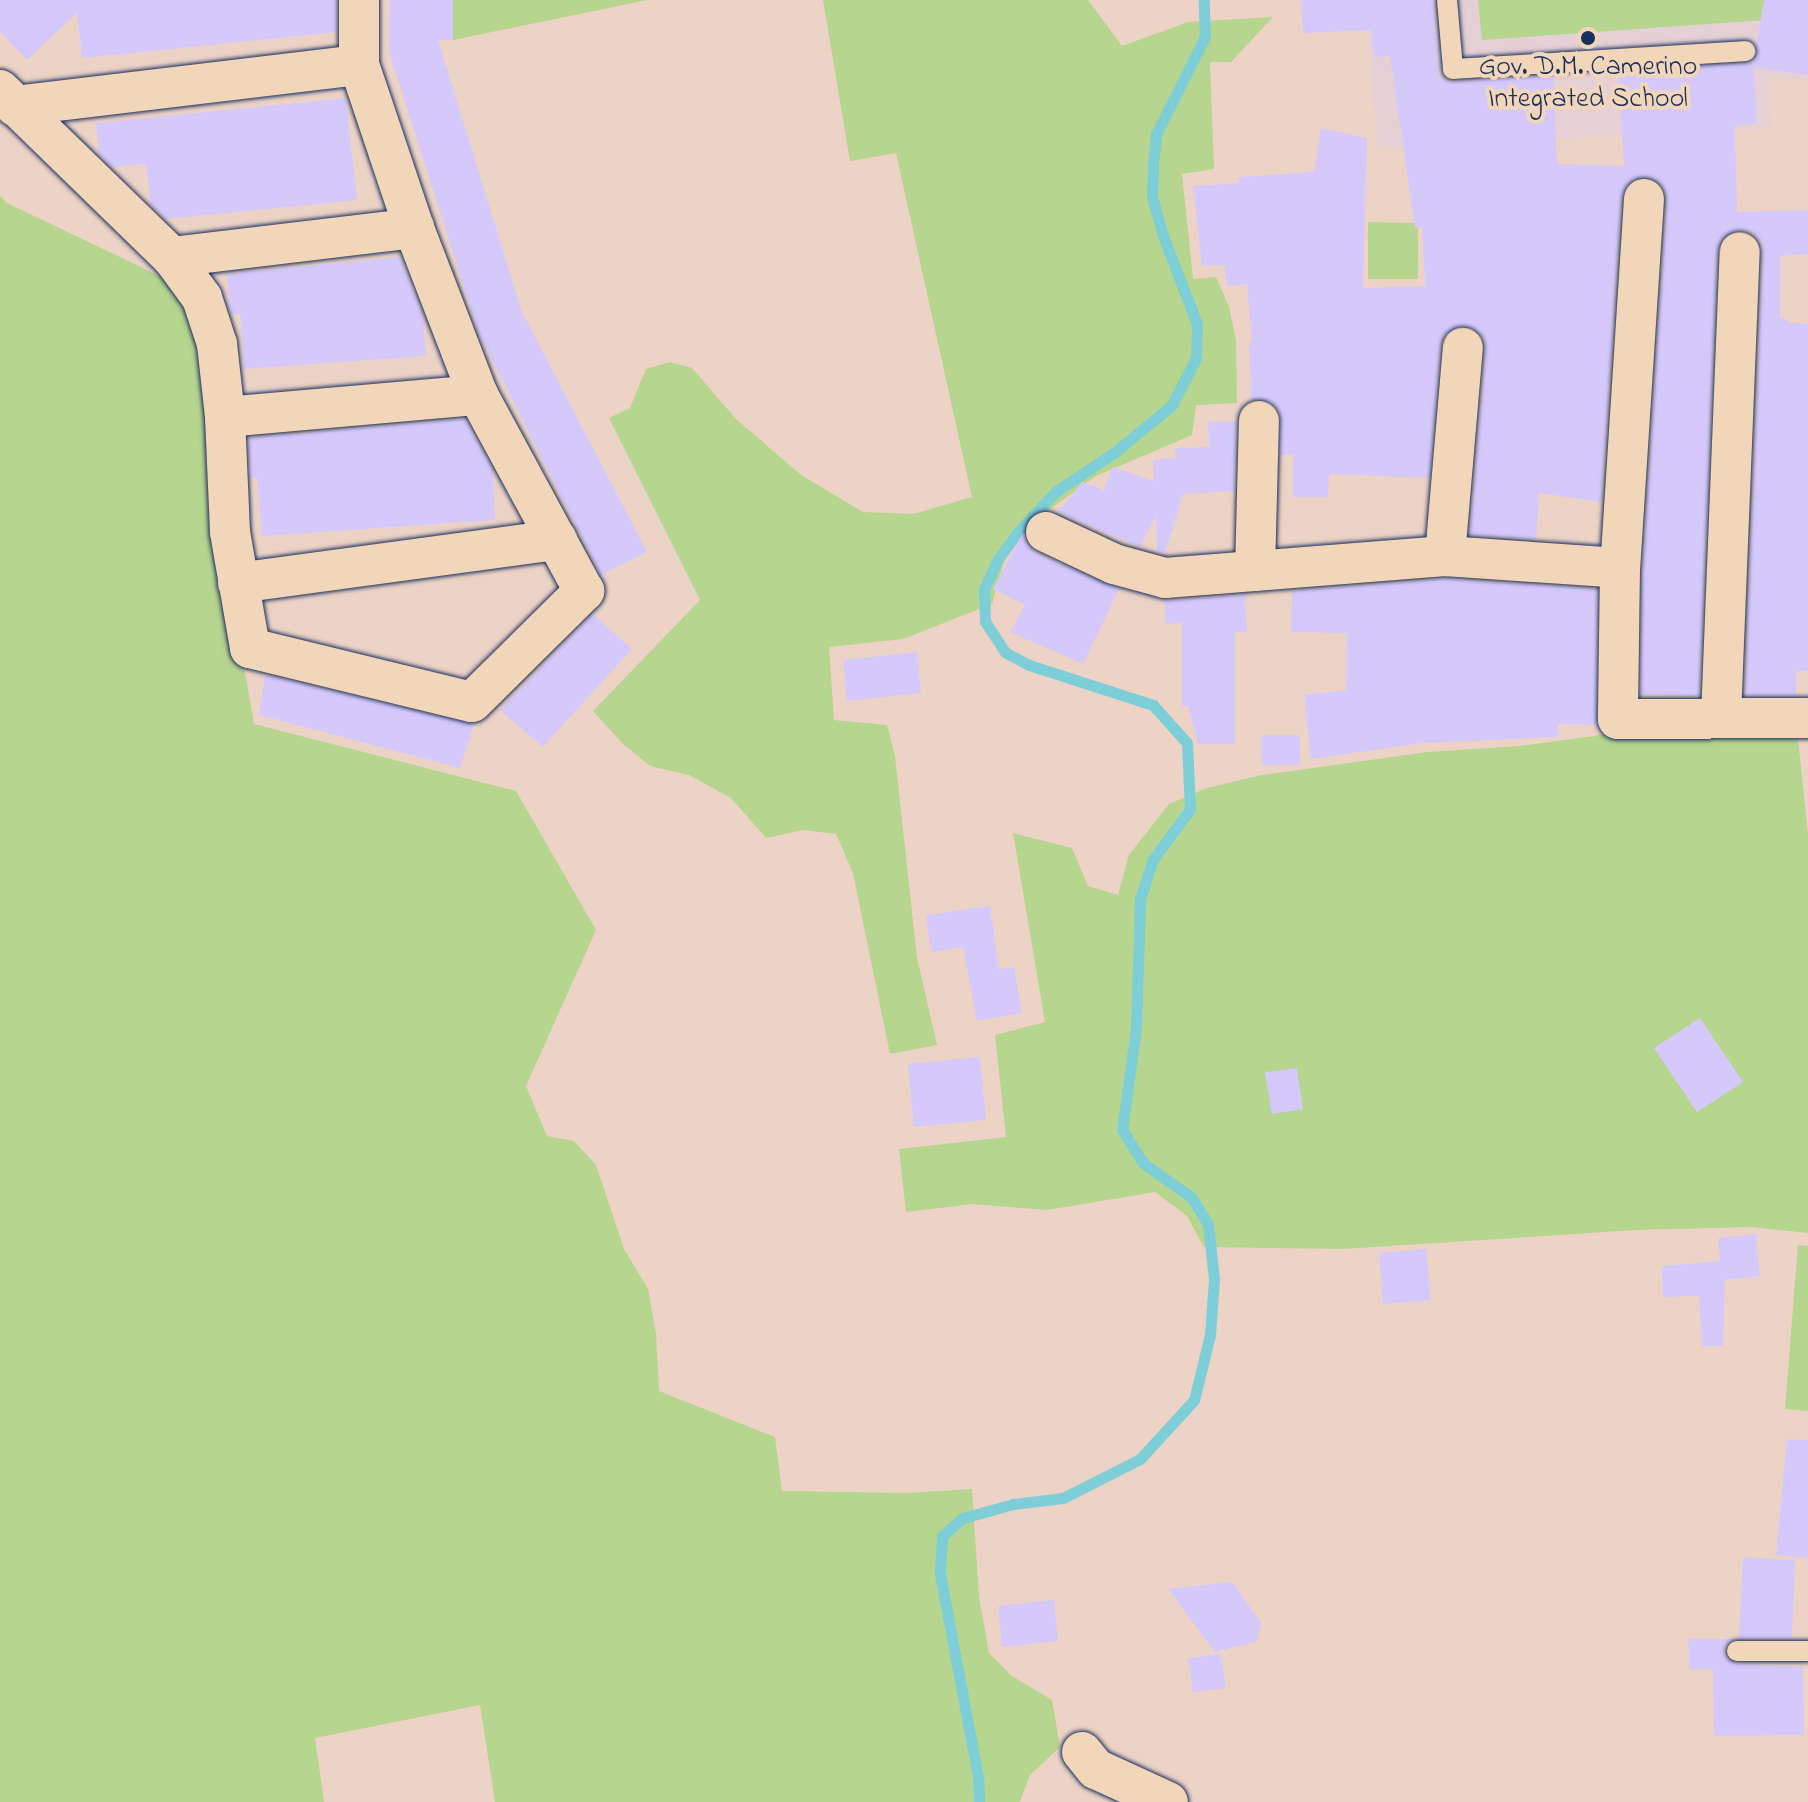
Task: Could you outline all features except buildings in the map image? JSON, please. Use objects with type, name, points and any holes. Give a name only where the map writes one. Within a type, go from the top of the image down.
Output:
[{"type":"street","points":[[8,98],[172,257],[202,298],[217,344],[225,417],[230,532],[250,648],[472,702],[584,591],[478,395],[414,228],[359,65],[359,0]]},
{"type":"street","points":[[8,98],[359,65]]},
{"type":"street","points":[[1644,199],[1620,568],[1618,719],[1808,718]]},
{"type":"street","points":[[172,257],[414,228]]},
{"type":"street","points":[[1721,717],[1740,252]]},
{"type":"street","points":[[1445,556],[1463,348]]},
{"type":"street","points":[[225,417],[478,395]]},
{"type":"street","points":[[1255,571],[1259,421]]},
{"type":"street","points":[[1046,532],[1114,564],[1165,578],[1445,556],[1620,568]]},
{"type":"street","points":[[238,583],[557,540]]},
{"type":"street","points":[[1082,1752],[1096,1769],[1168,1802]]},
{"type":"lane","points":[[1447,0],[1453,69],[1745,51]]},
{"type":"lane","points":[[1737,1651],[1808,1651]]},
{"type":"shaded area","name":"Gov. D.M. Camerino Integrated School","points":[[1365,0],[1808,0],[1808,80],[1768,76],[1770,128],[1378,148]]},
{"type":"green space","points":[[453,0],[647,0],[453,40]]},
{"type":"green space","points":[[823,0],[1088,0],[1122,46],[1188,22],[1273,17],[1231,62],[1210,62],[1214,169],[1182,174],[1193,279],[1216,277],[1229,307],[1236,341],[1237,403],[1196,405],[1192,435],[1096,476],[1035,520],[1005,558],[992,604],[903,639],[829,647],[834,720],[887,725],[895,756],[917,958],[937,1045],[890,1054],[853,873],[836,834],[803,830],[766,838],[731,798],[689,775],[650,766],[622,743],[593,711],[700,600],[609,418],[630,408],[646,369],[670,362],[692,368],[736,419],[801,475],[863,512],[913,514],[972,497],[896,153],[850,161]]},
{"type":"green space","points":[[1478,0],[1768,0],[1765,20],[1482,40]]},
{"type":"green space","points":[[0,196],[7,203],[191,291],[218,518],[254,724],[516,791],[596,930],[526,1086],[547,1136],[574,1141],[596,1165],[624,1249],[648,1289],[656,1334],[659,1391],[775,1437],[782,1491],[907,1493],[972,1489],[979,1597],[989,1653],[1012,1676],[1052,1700],[1060,1747],[1030,1775],[1020,1802],[495,1802],[480,1705],[315,1738],[324,1802],[0,1802]]},
{"type":"green space","points":[[1368,222],[1418,223],[1418,279],[1368,279]]},
{"type":"green space","points":[[1797,730],[1808,834],[1808,1233],[1751,1227],[1636,1230],[1343,1249],[1204,1247],[1187,1216],[1155,1192],[1047,1210],[973,1204],[906,1212],[899,1149],[1006,1137],[995,1035],[1045,1022],[1013,833],[1072,848],[1088,886],[1118,895],[1129,855],[1169,804],[1207,788],[1262,775],[1428,752],[1520,746],[1608,734]]},
{"type":"green space","points":[[1798,1245],[1808,1246],[1808,1411],[1785,1409]]},
{"type":"waterway","points":[[979,1802],[978,1777],[940,1574],[942,1536],[963,1518],[1013,1504],[1063,1498],[1140,1459],[1194,1400],[1210,1335],[1214,1279],[1208,1224],[1191,1197],[1143,1163],[1122,1130],[1136,1028],[1140,899],[1152,861],[1190,809],[1187,743],[1153,705],[1029,665],[1005,652],[985,621],[984,589],[998,559],[1017,533],[1055,492],[1115,452],[1172,405],[1196,358],[1197,324],[1163,236],[1152,196],[1156,134],[1205,37],[1204,0]]},
{"type":"place","name":"Gov. D.M. Camerino Integrated School","points":[[1588,38]]}]
